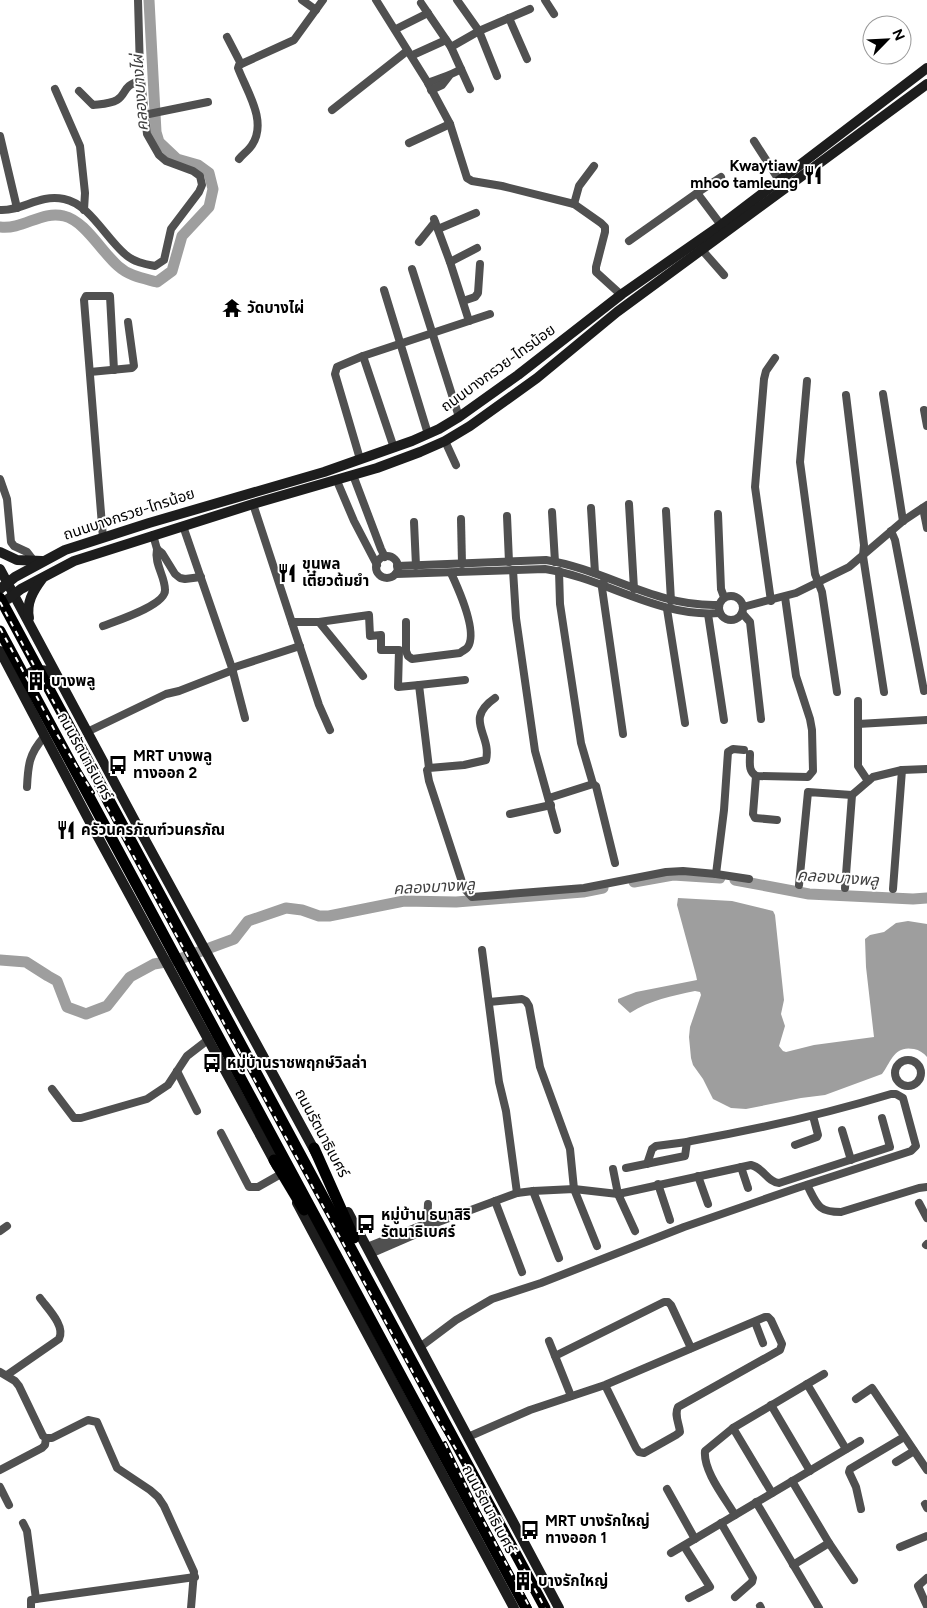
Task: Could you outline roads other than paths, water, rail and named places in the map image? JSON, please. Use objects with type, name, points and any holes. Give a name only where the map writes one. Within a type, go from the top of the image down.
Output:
[{"type":"main road","name":"ถนนบางกรวย-ไทรน้อย","points":[[4,586],[36,563],[65,550],[324,472],[394,448],[428,434],[459,417],[518,375],[622,294],[720,225],[927,68]]},
{"type":"main road","name":"ถนนบางกรวย-ไทรน้อย","points":[[0,605],[13,594],[74,560],[353,475],[420,452],[470,426],[537,378],[610,318],[927,84]]},
{"type":"main road","points":[[0,552],[16,560],[36,563],[41,578],[30,598],[28,607],[30,625]]},
{"type":"main road","name":"ถนนรัตนาธิเบศร์","points":[[0,569],[4,586],[13,594],[30,625],[314,1148],[559,1608]]},
{"type":"main road","name":"ถนนรัตนาธิเบศร์","points":[[0,598],[545,1608]]},
{"type":"main road","name":"ถนนรัตนาธิเบศร์","points":[[0,631],[524,1608]]},
{"type":"main road","name":"ถนนรัตนาธิเบศร์","points":[[0,651],[44,737],[274,1160],[514,1608]]},
{"type":"main road","points":[[0,657],[14,678]]},
{"type":"main road","points":[[26,701],[23,682],[32,672],[44,670],[51,672],[62,685]]},
{"type":"main road","points":[[314,1148],[386,1312]]},
{"type":"main road","points":[[274,1160],[371,1320]]},
{"type":"main road","points":[[519,1560],[550,1608]]},
{"type":"street","points":[[0,210],[17,208],[36,200],[48,198],[64,199],[78,204],[127,256],[140,263],[155,266],[164,260],[171,229],[199,192],[202,185],[200,176],[193,171],[166,161],[159,155],[147,134],[141,80],[138,0]]},
{"type":"street","points":[[302,0],[316,10]]},
{"type":"street","points":[[239,159],[252,144],[258,125],[256,113],[238,68],[241,64],[294,40],[323,0]]},
{"type":"street","points":[[376,0],[411,53],[450,124],[468,178],[472,181],[502,186],[574,204],[602,223],[605,232],[596,272],[622,294]]},
{"type":"street","points":[[457,0],[479,31],[498,76]]},
{"type":"street","points":[[545,0],[554,14]]},
{"type":"street","points":[[421,3],[448,43],[470,89]]},
{"type":"street","points":[[332,110],[411,53],[448,43],[530,9]]},
{"type":"street","points":[[398,28],[428,13]]},
{"type":"street","points":[[509,18],[527,59]]},
{"type":"street","points":[[227,36],[241,64]]},
{"type":"street","points":[[429,87],[442,85],[449,76],[461,69]]},
{"type":"street","points":[[79,90],[93,104],[105,104],[116,101],[128,86],[141,80]]},
{"type":"street","points":[[54,89],[80,146],[85,193],[84,210]]},
{"type":"street","points":[[146,114],[208,102]]},
{"type":"street","points":[[409,143],[450,124]]},
{"type":"street","points":[[0,136],[17,208]]},
{"type":"street","points":[[754,140],[779,180]]},
{"type":"street","points":[[574,204],[579,186],[594,166]]},
{"type":"street","points":[[629,241],[721,177]]},
{"type":"street","points":[[697,193],[720,225]]},
{"type":"street","points":[[419,242],[435,223],[476,213]]},
{"type":"street","points":[[435,223],[469,321]]},
{"type":"street","points":[[450,262],[477,248]]},
{"type":"street","points":[[702,250],[724,275]]},
{"type":"street","points":[[463,301],[475,297],[478,293],[480,264]]},
{"type":"street","points":[[412,269],[459,417]]},
{"type":"street","points":[[384,290],[428,434]]},
{"type":"street","points":[[103,538],[84,301],[86,296],[110,296],[114,370]]},
{"type":"street","points":[[360,459],[335,370],[342,364],[364,356],[490,314]]},
{"type":"street","points":[[90,372],[132,368],[134,366],[128,322]]},
{"type":"street","points":[[364,356],[394,448]]},
{"type":"street","points":[[771,601],[756,487],[764,379],[766,370],[775,358]]},
{"type":"street","points":[[807,381],[800,462],[807,525],[815,574],[822,592],[836,692]]},
{"type":"street","points":[[883,394],[903,521]]},
{"type":"street","points":[[846,395],[864,545],[863,556],[884,692]]},
{"type":"street","points":[[924,410],[927,426]]},
{"type":"street","points":[[445,440],[456,465]]},
{"type":"street","points":[[353,475],[380,550],[385,557]]},
{"type":"street","points":[[0,479],[7,498],[11,542],[14,546],[27,552],[36,563]]},
{"type":"street","points":[[337,480],[377,565],[376,569],[381,576],[389,578],[397,570],[416,566],[546,560],[569,564],[595,573],[604,581],[696,614],[708,614],[719,609],[724,597],[721,589],[718,514]]},
{"type":"street","points":[[253,504],[319,705],[330,730]]},
{"type":"street","points":[[350,510],[358,511],[363,508],[364,504]]},
{"type":"street","points":[[629,504],[634,589]]},
{"type":"street","points":[[719,609],[723,618],[736,619],[743,610],[785,597],[818,583],[849,567],[903,521],[925,507],[927,528]]},
{"type":"street","points":[[591,508],[595,573]]},
{"type":"street","points":[[666,511],[669,605],[685,723]]},
{"type":"street","points":[[552,512],[555,562]]},
{"type":"street","points":[[507,516],[509,562]]},
{"type":"street","points":[[461,519],[462,564]]},
{"type":"street","points":[[414,522],[416,566]]},
{"type":"street","points":[[183,526],[232,669],[245,718]]},
{"type":"street","points":[[892,531],[924,691]]},
{"type":"street","points":[[103,626],[154,606],[163,598],[166,591],[157,560],[157,549],[153,535]]},
{"type":"street","points":[[157,549],[180,578],[201,577]]},
{"type":"street","points":[[377,565],[378,561],[385,557],[393,558],[397,570]]},
{"type":"street","points":[[397,570],[451,573],[545,569],[634,589],[669,605],[719,609]]},
{"type":"street","points":[[513,570],[516,618],[535,751],[557,830]]},
{"type":"street","points":[[559,571],[560,604],[580,734],[593,784],[598,790],[615,863]]},
{"type":"street","points":[[406,622],[406,651],[408,656],[412,658],[460,653],[467,648],[470,641],[470,627],[461,596],[451,573]]},
{"type":"street","points":[[604,581],[602,588],[623,734]]},
{"type":"street","points":[[724,597],[729,595],[738,598],[750,622],[761,720]]},
{"type":"street","points":[[716,874],[724,810],[728,752],[733,749],[747,752],[750,769],[756,776],[808,778],[813,771],[812,730],[796,676],[785,597]]},
{"type":"street","points":[[708,614],[724,720]]},
{"type":"street","points":[[292,622],[319,622],[369,615],[370,636],[381,635],[381,650],[399,650],[398,686],[465,680]]},
{"type":"street","points":[[319,622],[363,676]]},
{"type":"street","points":[[88,732],[166,694],[179,691],[232,669],[300,646]]},
{"type":"street","points":[[419,685],[429,768],[427,773],[428,781],[464,888],[472,898],[584,888],[666,872],[683,871],[749,879]]},
{"type":"street","points":[[429,768],[464,765],[486,760],[487,752],[480,712],[484,706],[495,698]]},
{"type":"street","points":[[858,700],[858,766],[868,781]]},
{"type":"street","points":[[858,724],[927,720]]},
{"type":"street","points":[[27,787],[28,766],[32,752],[44,737]]},
{"type":"street","points":[[893,889],[902,770]]},
{"type":"street","points":[[845,888],[852,795],[873,777],[902,770],[927,770]]},
{"type":"street","points":[[756,776],[753,814],[756,818],[777,820]]},
{"type":"street","points":[[510,814],[593,784]]},
{"type":"street","points":[[799,885],[808,792],[852,795]]},
{"type":"street","points":[[482,950],[517,1193]]},
{"type":"street","points":[[489,1002],[522,999],[526,1001],[540,1067],[570,1149],[574,1189],[598,1246]]},
{"type":"street","points":[[52,1089],[74,1118],[79,1119],[148,1099],[168,1085],[187,1056],[208,1039]]},
{"type":"street","points":[[177,1071],[198,1111]]},
{"type":"street","points":[[900,1096],[904,1085]]},
{"type":"street","points":[[420,1346],[456,1320],[492,1300],[541,1283],[684,1227],[914,1149],[916,1146],[903,1098],[891,1094],[813,1116],[687,1142],[656,1146],[652,1149],[647,1164]]},
{"type":"street","points":[[795,1145],[817,1137],[818,1134],[813,1116]]},
{"type":"street","points":[[368,1251],[420,1226],[426,1227],[517,1193],[533,1190],[574,1189],[618,1194],[741,1166],[757,1166],[771,1180],[779,1184],[890,1147],[882,1118]]},
{"type":"street","points":[[842,1130],[851,1160]]},
{"type":"street","points":[[221,1133],[249,1187],[258,1187],[281,1174]]},
{"type":"street","points":[[626,1168],[685,1156],[687,1153],[687,1142]]},
{"type":"street","points":[[741,1166],[748,1188]]},
{"type":"street","points":[[614,1169],[618,1194],[634,1231]]},
{"type":"street","points":[[698,1176],[708,1204]]},
{"type":"street","points":[[658,1184],[670,1220]]},
{"type":"street","points":[[807,1185],[820,1207],[828,1212],[841,1212],[919,1188],[927,1188]]},
{"type":"street","points":[[533,1190],[559,1258]]},
{"type":"street","points":[[495,1201],[522,1272]]},
{"type":"street","points":[[919,1203],[927,1218]]},
{"type":"street","points":[[426,1227],[428,1204]]},
{"type":"street","points":[[0,1231],[7,1226]]},
{"type":"street","points":[[40,1298],[60,1328],[61,1335],[59,1339],[4,1374],[15,1380],[19,1386],[39,1431],[46,1438],[52,1438],[88,1420],[97,1422],[117,1468],[158,1497],[192,1565],[195,1577],[191,1608]]},
{"type":"street","points":[[555,1356],[664,1302],[668,1302],[671,1305],[691,1348]]},
{"type":"street","points":[[468,1437],[530,1410],[605,1385],[768,1317],[779,1336],[782,1347],[678,1406],[676,1418],[680,1432],[644,1452],[639,1452],[636,1448],[605,1385]]},
{"type":"street","points":[[754,1322],[763,1343]]},
{"type":"street","points":[[549,1341],[572,1396]]},
{"type":"street","points":[[735,1515],[707,1467],[704,1458],[705,1451],[733,1428],[824,1374]]},
{"type":"street","points":[[807,1384],[846,1449]]},
{"type":"street","points":[[856,1399],[872,1388],[927,1470]]},
{"type":"street","points":[[771,1405],[810,1471]]},
{"type":"street","points":[[733,1428],[772,1493]]},
{"type":"street","points":[[861,1509],[856,1487],[849,1472],[850,1469],[904,1437]]},
{"type":"street","points":[[0,1470],[45,1446],[46,1438]]},
{"type":"street","points":[[671,1553],[860,1441]]},
{"type":"street","points":[[896,1462],[914,1452]]},
{"type":"street","points":[[792,1481],[854,1580]]},
{"type":"street","points":[[0,1487],[8,1505]]},
{"type":"street","points":[[667,1489],[695,1539]]},
{"type":"street","points":[[756,1502],[819,1608]]},
{"type":"street","points":[[23,1523],[27,1531],[36,1599]]},
{"type":"street","points":[[721,1523],[753,1578],[752,1582],[735,1598]]},
{"type":"street","points":[[900,1548],[927,1536]]},
{"type":"street","points":[[793,1565],[830,1543]]},
{"type":"street","points":[[684,1546],[710,1587],[689,1598]]},
{"type":"street","points":[[31,1608],[31,1600],[36,1599],[195,1577]]},
{"type":"street","points":[[927,1578],[918,1586],[927,1606]]},
{"type":"waterway","name":"คลองบางไผ่","points":[[0,227],[17,226],[48,216],[64,216],[72,219],[86,230],[112,260],[127,272],[157,282],[172,271],[182,236],[209,207],[213,189],[209,173],[198,165],[177,159],[159,142],[156,132],[149,0]]},
{"type":"waterway","name":"คลองบางพลู","points":[[634,882],[673,875],[720,878]]},
{"type":"waterway","name":"คลองบางพลู","points":[[735,880],[809,894],[927,898]]},
{"type":"waterway","name":"คลองบางพลู","points":[[0,960],[26,962],[57,981],[67,1007],[86,1014],[107,1006],[130,977],[154,964],[177,960],[234,939],[248,921],[286,908],[302,910],[319,916],[329,916],[404,901],[456,902],[583,892],[603,888]]},
{"type":"railway","points":[[0,602],[66,725],[106,805],[441,1424],[490,1506],[545,1608]]},
{"type":"railway","points":[[0,628],[55,731],[93,793]]},
{"type":"railway","points":[[445,1443],[478,1511],[530,1608]]},
{"type":"place","name":"Kwaytiaw mhoo tamleung","points":[[813,175]]},
{"type":"place","name":"วัดบางไผ่","points":[[232,308]]},
{"type":"place","name":"ขุนพล เตี๋ยวต้มยำ","points":[[287,573]]},
{"type":"place","name":"บางพลู","points":[[36,681]]},
{"type":"place","name":"MRT บางพลู ทางออก 2","points":[[118,765]]},
{"type":"place","name":"ครัวนครภัณฑ์วนครภัณ","points":[[66,830]]},
{"type":"place","name":"หมู่บ้านราชพฤกษ์วิลล่า","points":[[212,1063]]},
{"type":"place","name":"หมู่บ้าน ธนาสิริ รัตนาธิเบศร์","points":[[366,1224]]},
{"type":"place","name":"MRT บางรักใหญ่ ทางออก 1","points":[[530,1530]]},
{"type":"place","name":"บางรักใหญ่","points":[[523,1581]]}]
